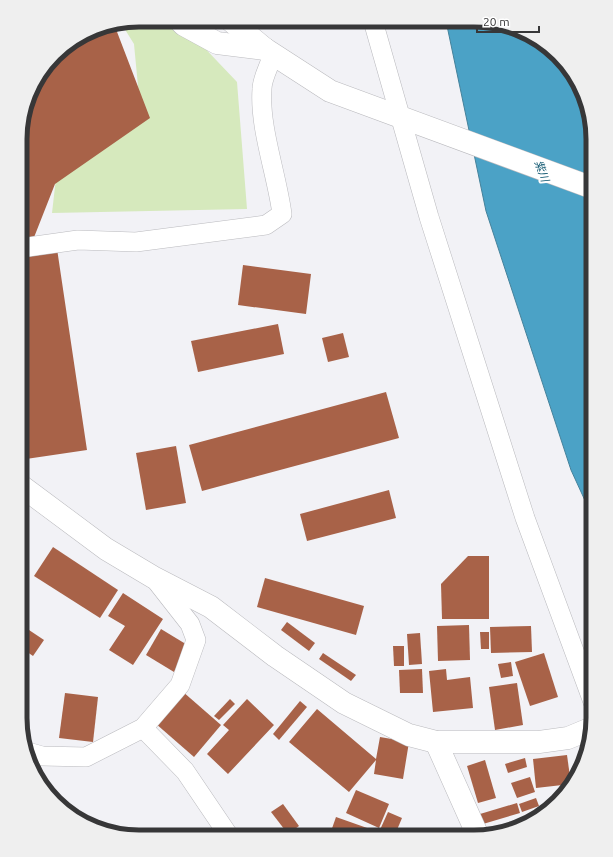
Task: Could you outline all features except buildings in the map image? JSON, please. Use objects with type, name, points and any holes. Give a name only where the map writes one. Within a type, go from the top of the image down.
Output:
[{"type":"main road","points":[[186,27],[217,43],[269,52]]},
{"type":"main road","points":[[239,27],[269,52],[330,91],[586,185]]},
{"type":"main road","points":[[27,490],[106,549],[211,607],[275,656],[344,703],[409,735],[436,742],[539,742],[568,738],[585,731]]},
{"type":"main road","points":[[436,742],[475,830]]},
{"type":"street","points":[[375,27],[429,217],[525,518],[586,683]]},
{"type":"street","points":[[27,247],[78,240],[136,242],[266,225],[282,214],[279,188],[263,117],[262,88],[269,52]]},
{"type":"street","points":[[33,753],[42,756],[86,757],[143,728],[180,685],[196,640],[190,624],[153,576]]},
{"type":"street","points":[[143,728],[185,772],[225,830]]},
{"type":"green space","points":[[185,27],[237,82],[247,209],[52,213],[56,178],[140,107],[134,44],[124,28]]},
{"type":"water","name":"紫川","points":[[447,27],[489,28],[503,31],[530,42],[548,55],[558,65],[574,89],[582,110],[586,139],[586,503],[571,470],[486,211]]}]
